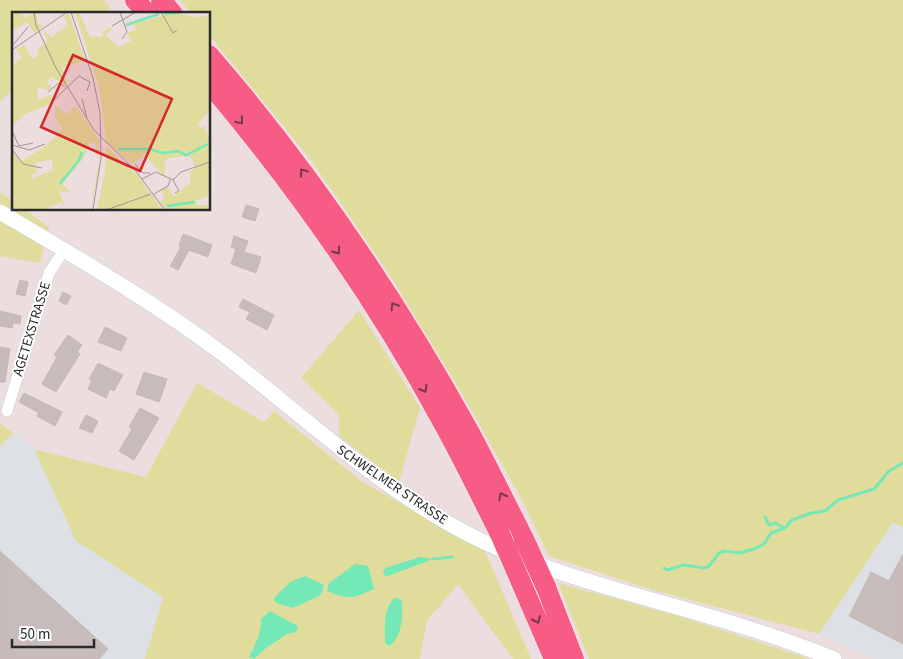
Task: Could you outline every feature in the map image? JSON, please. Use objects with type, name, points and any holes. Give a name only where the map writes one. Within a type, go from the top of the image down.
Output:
[{"type":"highway","points":[[135,0],[146,12]]},
{"type":"highway","points":[[161,0],[171,12]]},
{"type":"highway","points":[[210,55],[249,100],[311,183],[369,265],[420,348],[469,432],[524,539],[546,587],[574,659]]},
{"type":"highway","points":[[210,85],[299,197],[357,281],[405,356],[443,423],[500,534],[554,659]]},
{"type":"main road","name":"SCHWELMER STRASSE","points":[[0,212],[180,322],[356,461],[416,504],[486,544],[557,572],[752,630],[834,659]]},
{"type":"street","name":"AGETEXSTRASSE","points":[[7,411],[49,273],[64,250]]},
{"type":"shaded area","points":[[0,0],[104,0],[110,8],[105,12],[12,12],[12,91],[0,101]]},
{"type":"shaded area","points":[[180,0],[903,0],[903,527],[893,522],[819,634],[653,590],[549,556],[521,498],[464,397],[391,277],[311,160],[210,36],[210,12],[189,12]]},
{"type":"shaded area","points":[[0,192],[12,201],[12,210],[24,210],[49,227],[40,263],[0,256]]},
{"type":"shaded area","points":[[359,310],[420,408],[399,482],[339,436],[339,415],[301,378]]},
{"type":"shaded area","points":[[197,383],[264,422],[274,411],[361,481],[485,551],[531,659],[513,659],[458,584],[427,621],[420,659],[145,659],[163,597],[76,541],[34,449],[146,477]]},
{"type":"shaded area","points":[[0,423],[13,433],[0,447]]},
{"type":"shaded area","points":[[13,433],[34,448],[76,541],[163,597],[145,659],[0,659],[0,447]]},
{"type":"shaded area","points":[[893,522],[903,527],[903,659],[874,659],[819,634]]},
{"type":"shaded area","points":[[420,557],[433,559],[385,577],[383,571],[385,568]]},
{"type":"shaded area","points":[[355,564],[368,566],[374,589],[351,597],[327,591],[329,583]]},
{"type":"shaded area","points":[[305,576],[324,585],[321,595],[293,608],[276,603],[275,597],[290,582]]},
{"type":"shaded area","points":[[558,583],[678,616],[810,659],[589,659]]},
{"type":"shaded area","points":[[394,598],[401,599],[402,618],[397,637],[389,646],[385,643],[385,619],[390,603]]},
{"type":"shaded area","points":[[270,611],[298,626],[296,632],[287,634],[266,648],[254,659],[249,657],[259,634],[261,619]]},
{"type":"building","points":[[246,205],[259,209],[255,221],[242,217]]},
{"type":"building","points":[[183,234],[212,245],[208,257],[189,250],[178,270],[170,266],[181,247],[179,246]]},
{"type":"building","points":[[234,236],[248,241],[244,252],[261,257],[256,273],[231,264],[236,249],[231,247]]},
{"type":"building","points":[[20,280],[28,282],[25,296],[16,294]]},
{"type":"building","points":[[63,292],[71,296],[66,305],[59,301]]},
{"type":"building","points":[[243,299],[274,315],[267,330],[246,319],[250,312],[239,307]]},
{"type":"building","points":[[0,311],[21,316],[20,324],[13,323],[12,328],[0,326]]},
{"type":"building","points":[[105,327],[127,338],[121,351],[98,342]]},
{"type":"building","points":[[68,335],[82,345],[77,352],[80,354],[56,392],[42,384],[57,357],[54,355]]},
{"type":"building","points":[[0,347],[10,349],[5,382],[0,382]]},
{"type":"building","points":[[98,363],[123,375],[114,391],[110,389],[106,398],[88,389],[92,380],[89,379]]},
{"type":"building","points":[[144,372],[167,379],[159,402],[136,394]]},
{"type":"building","points":[[24,393],[62,412],[55,426],[37,416],[39,413],[19,402]]},
{"type":"building","points":[[140,408],[159,418],[134,460],[119,451],[132,429],[129,427]]},
{"type":"building","points":[[86,415],[98,421],[92,433],[79,428]]},
{"type":"building","points":[[0,551],[108,649],[99,659],[0,659]]},
{"type":"building","points":[[903,554],[903,644],[849,616],[871,572],[889,581]]},
{"type":"waterway","points":[[664,568],[668,570],[683,565],[706,568],[719,553],[724,551],[740,553],[754,549],[764,544],[771,533],[785,528],[792,520],[811,513],[825,511],[838,500],[874,489],[889,471],[903,463]]},
{"type":"waterway","points":[[765,517],[769,525],[775,523],[784,528]]},
{"type":"waterway","points":[[433,559],[452,557]]}]
